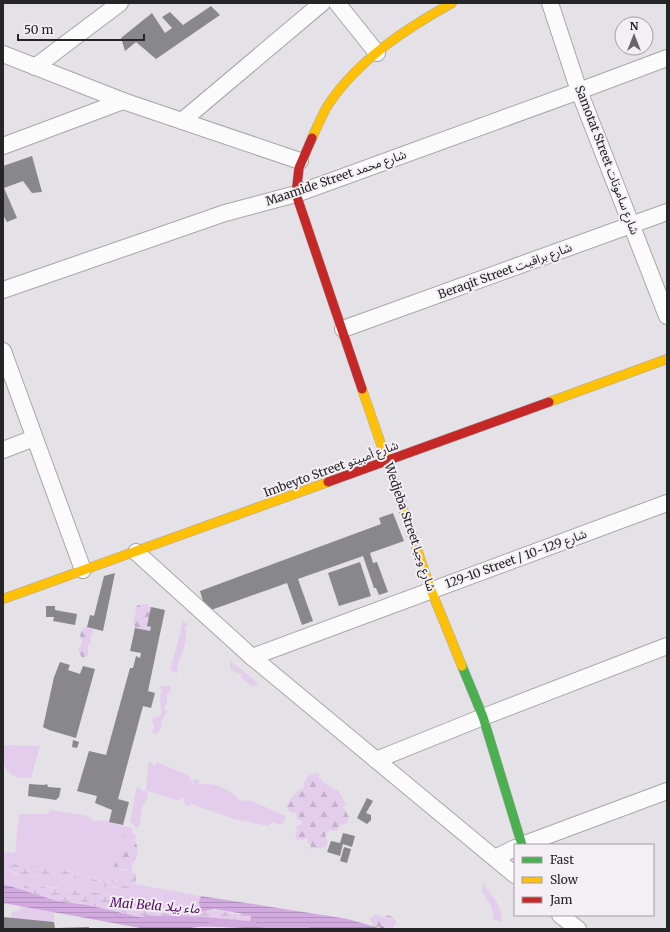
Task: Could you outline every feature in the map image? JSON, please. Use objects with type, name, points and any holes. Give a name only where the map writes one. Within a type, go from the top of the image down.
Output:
[{"type":"street","points":[[35,67],[120,3]]},
{"type":"street","points":[[182,121],[322,3]]},
{"type":"street","points":[[337,3],[377,53]]},
{"type":"street","name":"Wedjeba Street شارع وجبا","points":[[452,3],[406,32],[377,53],[352,76],[328,107],[300,161],[295,183],[296,194],[431,590],[483,716],[522,844]]},
{"type":"street","name":"Samotat Street شارع ساموتات","points":[[550,3],[579,91],[667,316]]},
{"type":"street","points":[[3,54],[123,101],[300,161]]},
{"type":"street","name":"Maamide Street شارع محمد","points":[[3,290],[225,213],[296,194],[667,58]]},
{"type":"street","points":[[3,146],[123,101]]},
{"type":"street","name":"Beraqit Street شارع براقيت","points":[[343,329],[667,212]]},
{"type":"street","points":[[3,351],[82,570]]},
{"type":"street","name":"Imbeyto Street شارع أمبيتو","points":[[3,599],[667,359]]},
{"type":"street","points":[[3,450],[34,438]]},
{"type":"street","name":"129-10 Street / شارع 129-10","points":[[252,657],[667,503]]},
{"type":"street","points":[[136,552],[252,657],[514,874]]},
{"type":"street","points":[[376,760],[483,716],[667,646]]},
{"type":"street","points":[[525,844],[667,791]]},
{"type":"street","points":[[495,858],[514,848]]},
{"type":"street","points":[[562,916],[578,929]]},
{"type":"green space","points":[[147,604],[156,611],[150,631],[138,631],[135,628],[133,620],[136,614],[135,608],[138,605]]},
{"type":"green space","points":[[183,621],[188,625],[185,627],[186,635],[184,647],[179,662],[177,675],[175,672],[170,671]]},
{"type":"green space","points":[[87,627],[93,629],[93,634],[91,635],[91,644],[88,645],[88,655],[82,658],[78,650],[82,643],[80,635],[82,629]]},
{"type":"green space","points":[[230,661],[258,683],[255,686],[252,686],[241,678],[241,674],[230,668]]},
{"type":"green space","points":[[162,686],[170,686],[171,691],[167,693],[167,703],[164,707],[167,711],[161,723],[162,726],[156,734],[152,732],[154,726],[152,720],[161,714],[160,694],[162,692],[160,688]]},
{"type":"green space","points":[[3,746],[40,746],[31,778],[15,777],[5,767],[3,760]]},
{"type":"green space","points":[[151,762],[154,766],[157,762],[189,776],[193,784],[193,779],[197,779],[200,781],[198,783],[200,785],[210,784],[221,787],[232,793],[239,800],[252,801],[286,816],[284,822],[280,825],[273,822],[268,826],[234,819],[191,804],[187,807],[184,802],[184,798],[181,797],[180,801],[147,791],[148,798],[142,806],[140,825],[136,828],[130,821],[137,786],[143,791],[146,790],[148,763]]},
{"type":"green space","points":[[316,773],[320,774],[319,778],[323,780],[323,782],[338,790],[346,804],[343,807],[349,817],[347,823],[341,825],[337,831],[329,830],[325,834],[328,843],[326,847],[310,849],[311,844],[308,843],[308,839],[297,840],[295,836],[297,831],[296,827],[302,824],[302,821],[297,819],[296,813],[290,812],[286,807],[295,793],[304,788],[304,781],[306,781],[307,777]]},
{"type":"green space","points":[[51,810],[88,816],[94,821],[103,820],[132,828],[133,833],[130,839],[121,839],[115,866],[117,871],[129,870],[131,865],[133,867],[130,876],[124,877],[127,880],[127,885],[122,885],[111,877],[110,881],[92,879],[86,875],[62,870],[3,862],[3,852],[15,853],[19,814],[47,814]]},
{"type":"green space","points":[[133,833],[136,835],[135,840],[138,849],[136,859],[129,870],[122,869],[115,872],[113,871],[121,839],[125,836],[130,839]]},
{"type":"green space","points":[[3,862],[62,870],[86,875],[92,879],[100,881],[104,879],[110,881],[112,877],[114,881],[118,881],[125,886],[127,885],[127,880],[123,877],[130,876],[132,872],[136,874],[136,888],[132,892],[124,891],[111,885],[104,887],[102,884],[88,881],[86,878],[62,879],[53,874],[22,876],[3,867]]},
{"type":"green space","points":[[3,867],[15,874],[36,876],[41,874],[53,874],[62,879],[86,878],[88,881],[111,885],[114,888],[135,884],[201,896],[187,906],[166,909],[157,919],[148,913],[152,906],[107,894],[62,888],[59,886],[51,888],[47,886],[42,888],[29,885],[25,887],[25,891],[22,891],[3,884]]},
{"type":"green space","points":[[29,883],[49,888],[57,888],[59,886],[62,888],[114,895],[143,905],[148,903],[152,906],[148,913],[157,919],[139,917],[79,903],[57,901],[25,891],[24,886],[27,886]]},
{"type":"green space","points":[[483,883],[500,909],[502,922],[494,920],[491,906],[482,891]]},
{"type":"green space","points":[[201,896],[199,902],[200,912],[223,911],[234,914],[251,915],[248,923],[199,919],[157,919],[166,909],[187,906]]},
{"type":"green space","points":[[20,906],[54,912],[54,920],[52,922],[47,922],[11,918],[12,912],[21,909]]},
{"type":"green space","points":[[376,914],[384,918],[386,915],[391,916],[396,921],[396,924],[392,929],[373,926],[370,919]]},
{"type":"shaded area","points":[[3,884],[57,901],[88,905],[139,917],[157,919],[199,919],[248,923],[251,918],[250,915],[214,909],[200,912],[199,902],[201,896],[348,919],[379,928],[383,926],[385,929],[293,929],[267,925],[265,929],[202,927],[188,929],[146,929],[3,903]]},
{"type":"building","points":[[211,6],[220,15],[156,59],[136,42],[125,51],[121,38],[152,13],[165,33],[172,28],[162,17],[170,12],[183,25]]},
{"type":"building","points":[[32,156],[42,192],[32,193],[23,181],[4,188],[17,218],[7,222],[3,215],[3,166]]},
{"type":"building","points":[[393,513],[404,541],[370,553],[373,563],[377,562],[388,592],[379,595],[376,588],[374,588],[363,556],[298,579],[313,621],[302,625],[287,583],[211,610],[203,601],[200,591],[381,524],[379,518]]},
{"type":"building","points":[[360,562],[371,596],[339,606],[328,573]]},
{"type":"building","points":[[115,573],[103,631],[87,627],[90,615],[94,616],[104,576]]},
{"type":"building","points":[[46,606],[55,606],[55,610],[77,614],[75,625],[53,621],[54,617],[46,617]]},
{"type":"building","points":[[151,607],[165,610],[148,691],[155,693],[151,708],[143,706],[118,799],[129,802],[123,825],[109,822],[112,810],[95,803],[97,796],[77,791],[89,751],[106,755],[130,668],[133,668],[136,656],[140,658],[141,653],[130,651],[135,628],[150,631],[151,627],[147,626]]},
{"type":"building","points":[[60,662],[70,665],[68,670],[80,674],[83,666],[95,669],[76,738],[43,727],[54,677]]},
{"type":"building","points":[[73,740],[79,742],[77,748],[72,747]]},
{"type":"building","points":[[29,784],[47,784],[48,787],[61,788],[59,797],[56,800],[28,796]]},
{"type":"building","points":[[367,798],[373,801],[366,813],[371,815],[371,820],[367,824],[357,818]]},
{"type":"building","points":[[343,833],[355,836],[352,847],[343,844],[340,856],[327,852],[331,841],[340,843]]},
{"type":"building","points":[[344,847],[351,849],[347,863],[340,861]]},
{"type":"building","points":[[3,917],[54,922],[55,928],[89,927],[89,929],[3,929]]},
{"type":"waterway","name":"Mai Bela ماء بيلا","points":[[146,918],[199,919],[254,924]]},
{"type":"waterway","name":"Mai Bela ماء بيلا","points":[[262,925],[307,929]]},
{"type":"traffic: fast","points":[[462,666],[483,717],[522,844]]},
{"type":"traffic: slow","points":[[312,138],[328,105],[353,74],[400,35],[452,3]]},
{"type":"traffic: slow","points":[[549,402],[667,359]]},
{"type":"traffic: slow","points":[[362,389],[431,590],[462,666]]},
{"type":"traffic: slow","points":[[3,599],[328,482]]},
{"type":"traffic: jam","points":[[312,138],[299,168],[296,194],[362,389]]},
{"type":"traffic: jam","points":[[328,482],[549,402]]}]
